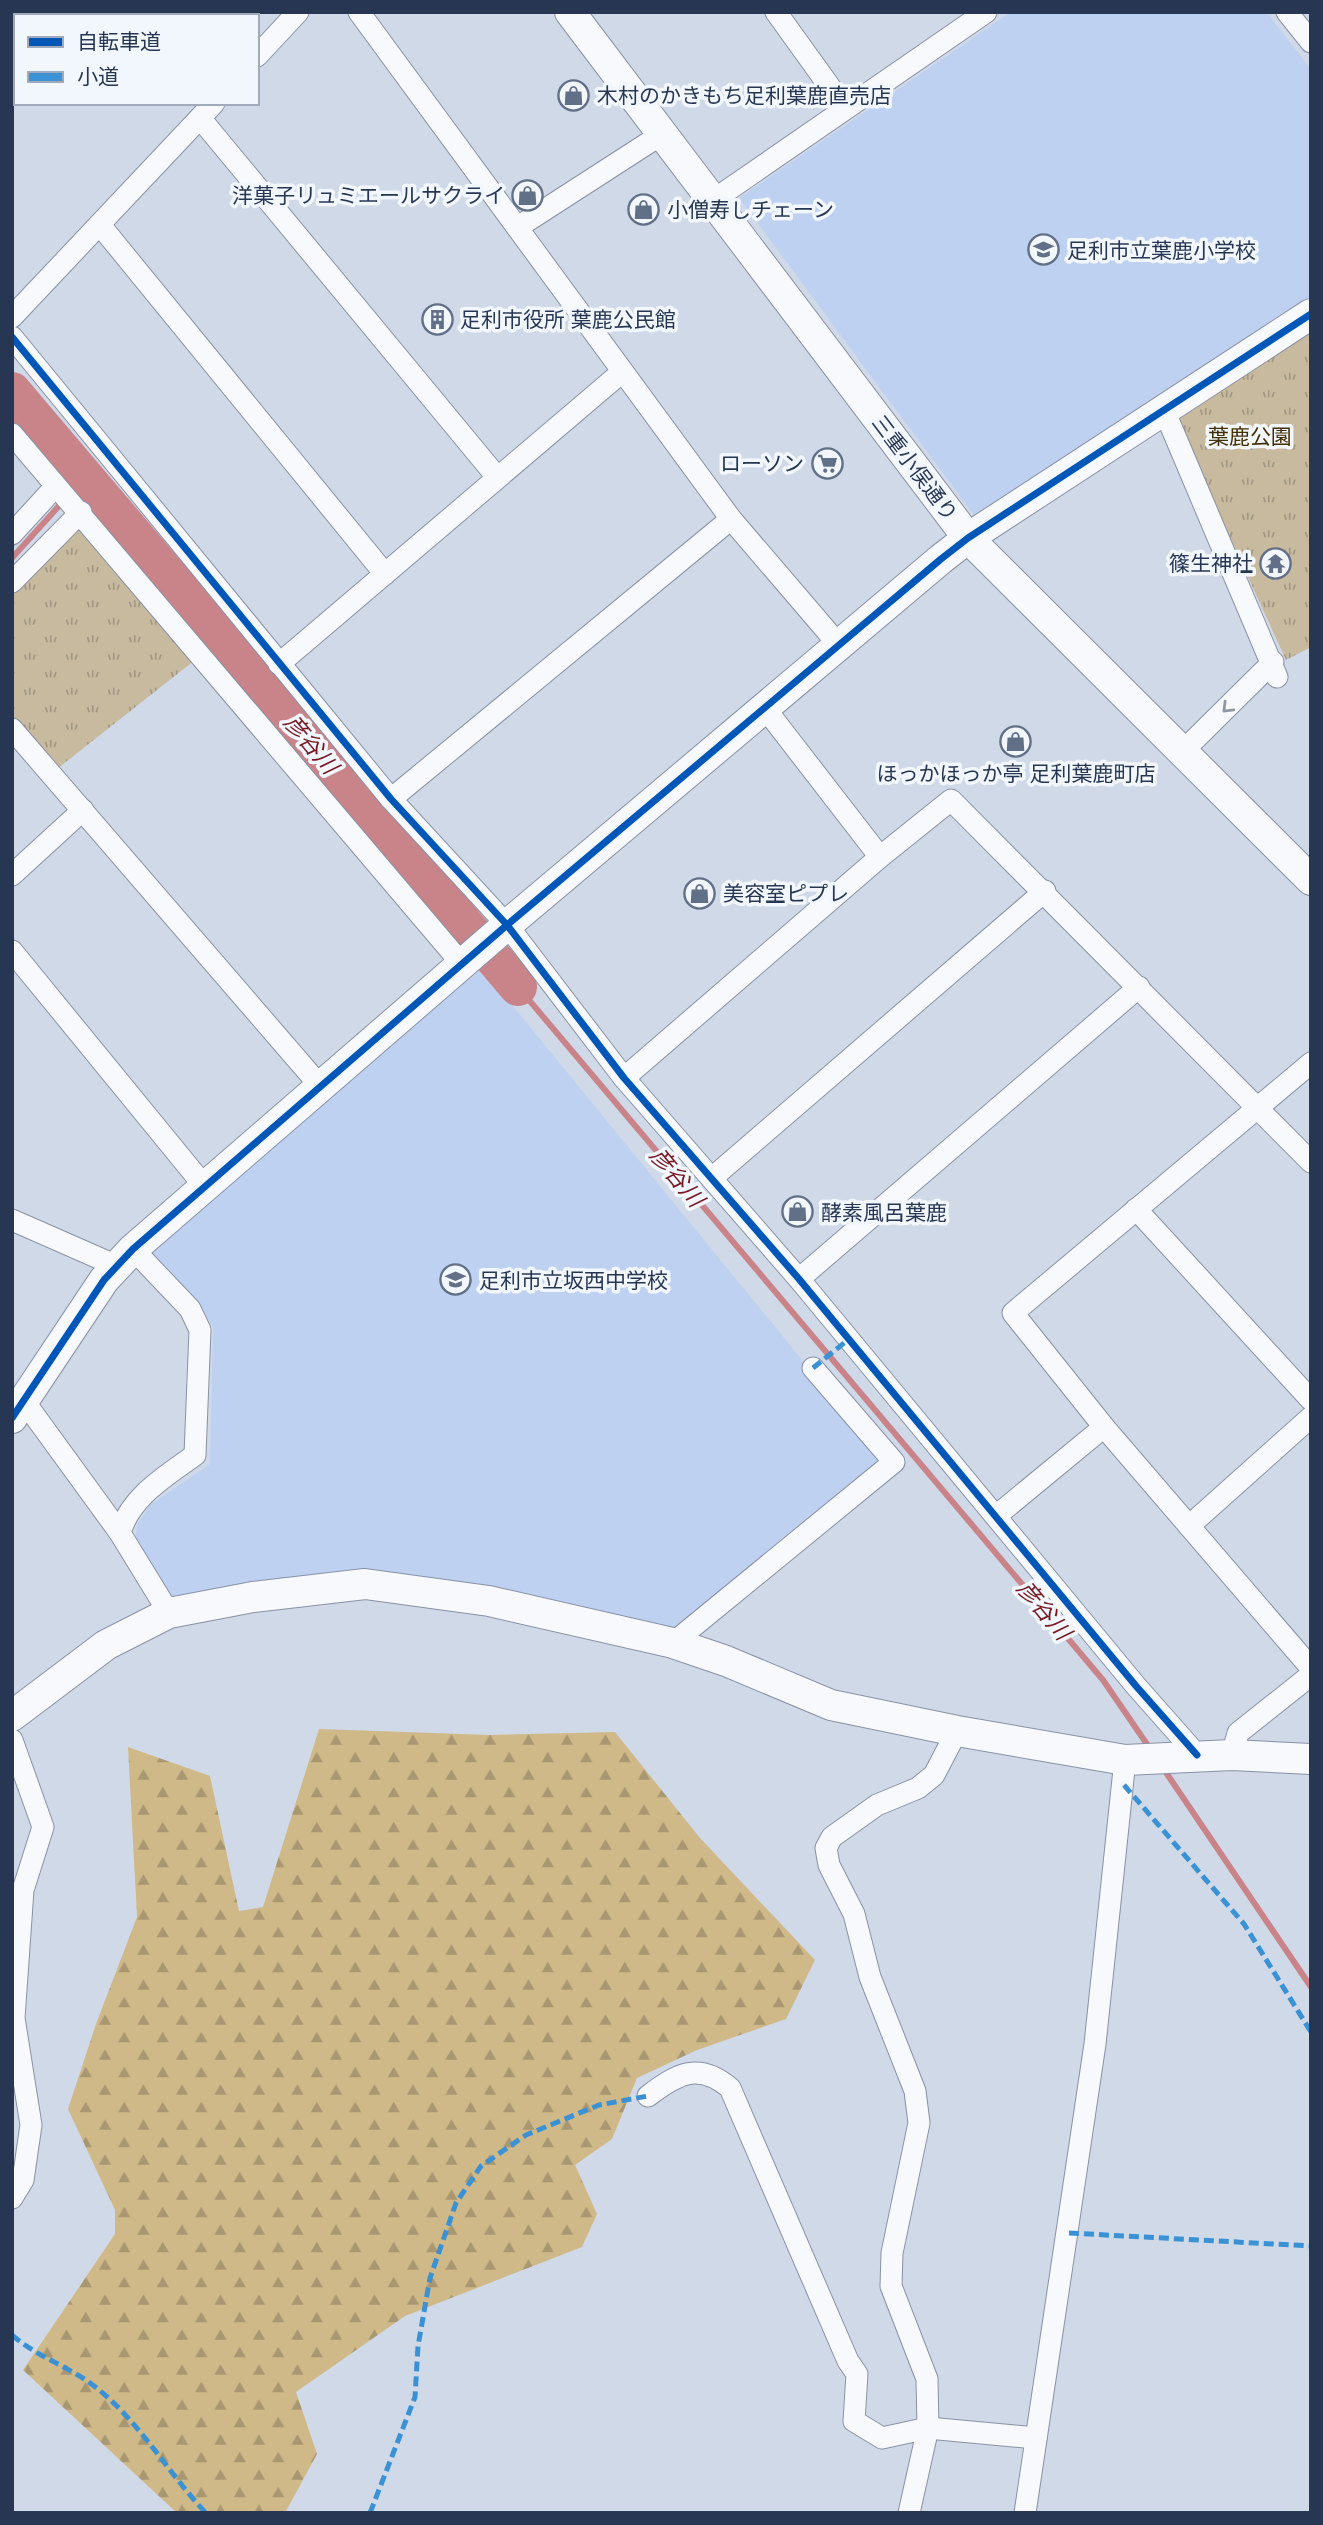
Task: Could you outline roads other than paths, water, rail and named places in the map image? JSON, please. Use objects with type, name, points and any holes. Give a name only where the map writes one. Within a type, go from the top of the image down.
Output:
[{"type":"street","points":[[259,54],[298,12]]},
{"type":"street","points":[[359,12],[731,519],[838,644]]},
{"type":"street","name":"三重小俣通り","points":[[570,12],[968,538],[1311,880]]},
{"type":"street","points":[[776,12],[845,108]]},
{"type":"street","points":[[1287,12],[1311,42]]},
{"type":"street","points":[[712,201],[976,15]]},
{"type":"street","points":[[12,317],[207,111],[497,477]]},
{"type":"street","points":[[518,227],[662,134]]},
{"type":"street","points":[[100,225],[385,574]]},
{"type":"street","points":[[169,1613],[120,1533],[18,1410],[104,1280],[205,1187],[502,929],[838,644],[968,538],[1311,314]]},
{"type":"street","points":[[12,337],[391,799],[624,1077],[799,1279],[996,1516],[1136,1686],[1187,1755]]},
{"type":"street","points":[[279,664],[622,372]]},
{"type":"street","points":[[1164,410],[1275,670],[1181,753]]},
{"type":"street","points":[[12,434],[54,487],[81,512],[468,959]]},
{"type":"street","points":[[12,534],[54,487]]},
{"type":"street","points":[[12,582],[81,512]]},
{"type":"street","points":[[391,799],[731,519]]},
{"type":"street","points":[[764,707],[880,857]]},
{"type":"street","points":[[12,729],[321,1087]]},
{"type":"street","points":[[624,1077],[880,857],[951,800],[1045,891],[1199,1046],[1256,1109],[1311,1162]]},
{"type":"street","points":[[12,875],[83,810]]},
{"type":"street","points":[[712,1178],[1045,891]]},
{"type":"street","points":[[12,951],[205,1187]]},
{"type":"street","points":[[799,1279],[1139,987]]},
{"type":"street","points":[[1311,1063],[1013,1313],[1104,1427],[1311,1668]]},
{"type":"street","points":[[1136,1209],[1311,1400]]},
{"type":"street","points":[[12,1220],[125,1258],[190,1309],[200,1330],[195,1455],[159,1480],[125,1516],[120,1533]]},
{"type":"street","points":[[673,1643],[894,1462],[813,1368]]},
{"type":"street","points":[[1189,1526],[1311,1417]]},
{"type":"street","points":[[996,1516],[1104,1427]]},
{"type":"street","points":[[12,1716],[106,1645],[169,1613],[304,1589],[365,1584],[489,1601],[673,1643],[726,1661],[806,1697],[831,1705],[957,1731],[1131,1759],[1187,1755],[1311,1759]]},
{"type":"street","points":[[1232,1755],[1238,1733],[1311,1675]]},
{"type":"street","points":[[909,2513],[928,2428],[927,2379],[891,2286],[892,2253],[919,2123],[915,2091],[870,1978],[854,1914],[830,1865],[826,1848],[832,1837],[877,1805],[918,1788],[934,1775],[957,1731]]},
{"type":"street","points":[[12,1740],[43,1827],[23,1890],[15,2018],[31,2125],[23,2180],[12,2198]]},
{"type":"street","points":[[1025,2513],[1095,2044],[1131,1759]]},
{"type":"street","points":[[648,2096],[666,2082],[695,2071],[714,2075],[730,2088],[848,2361],[857,2374],[854,2421],[882,2438],[928,2428],[1036,2438]]},
{"type":"waterway","name":"彦谷川","points":[[12,391],[518,987]]},
{"type":"waterway","points":[[12,558],[85,477]]},
{"type":"waterway","name":"彦谷川","points":[[518,987],[1103,1680],[1151,1750]]},
{"type":"waterway","name":"彦谷川","points":[[1163,1768],[1311,1987]]},
{"type":"place","name":"木村のかきもち足利葉鹿直売店","points":[[574,95]]},
{"type":"place","name":"洋菓子リュミエールサクライ","points":[[528,195]]},
{"type":"place","name":"小僧寿しチェーン","points":[[644,209]]},
{"type":"place","name":"足利市立葉鹿小学校","points":[[1044,250]]},
{"type":"place","name":"足利市役所 葉鹿公民館","points":[[437,319]]},
{"type":"place","name":"ローソン","points":[[827,463]]},
{"type":"place","name":"篠生神社","points":[[1276,563]]},
{"type":"place","name":"ほっかほっか亭 足利葉鹿町店","points":[[1016,741]]},
{"type":"place","name":"美容室ピプレ","points":[[700,893]]},
{"type":"place","name":"酵素風呂葉鹿","points":[[798,1212]]},
{"type":"place","name":"足利市立坂西中学校","points":[[456,1280]]},
{"type":"park label","name":"葉鹿公園","points":[[1250,436]]}]
